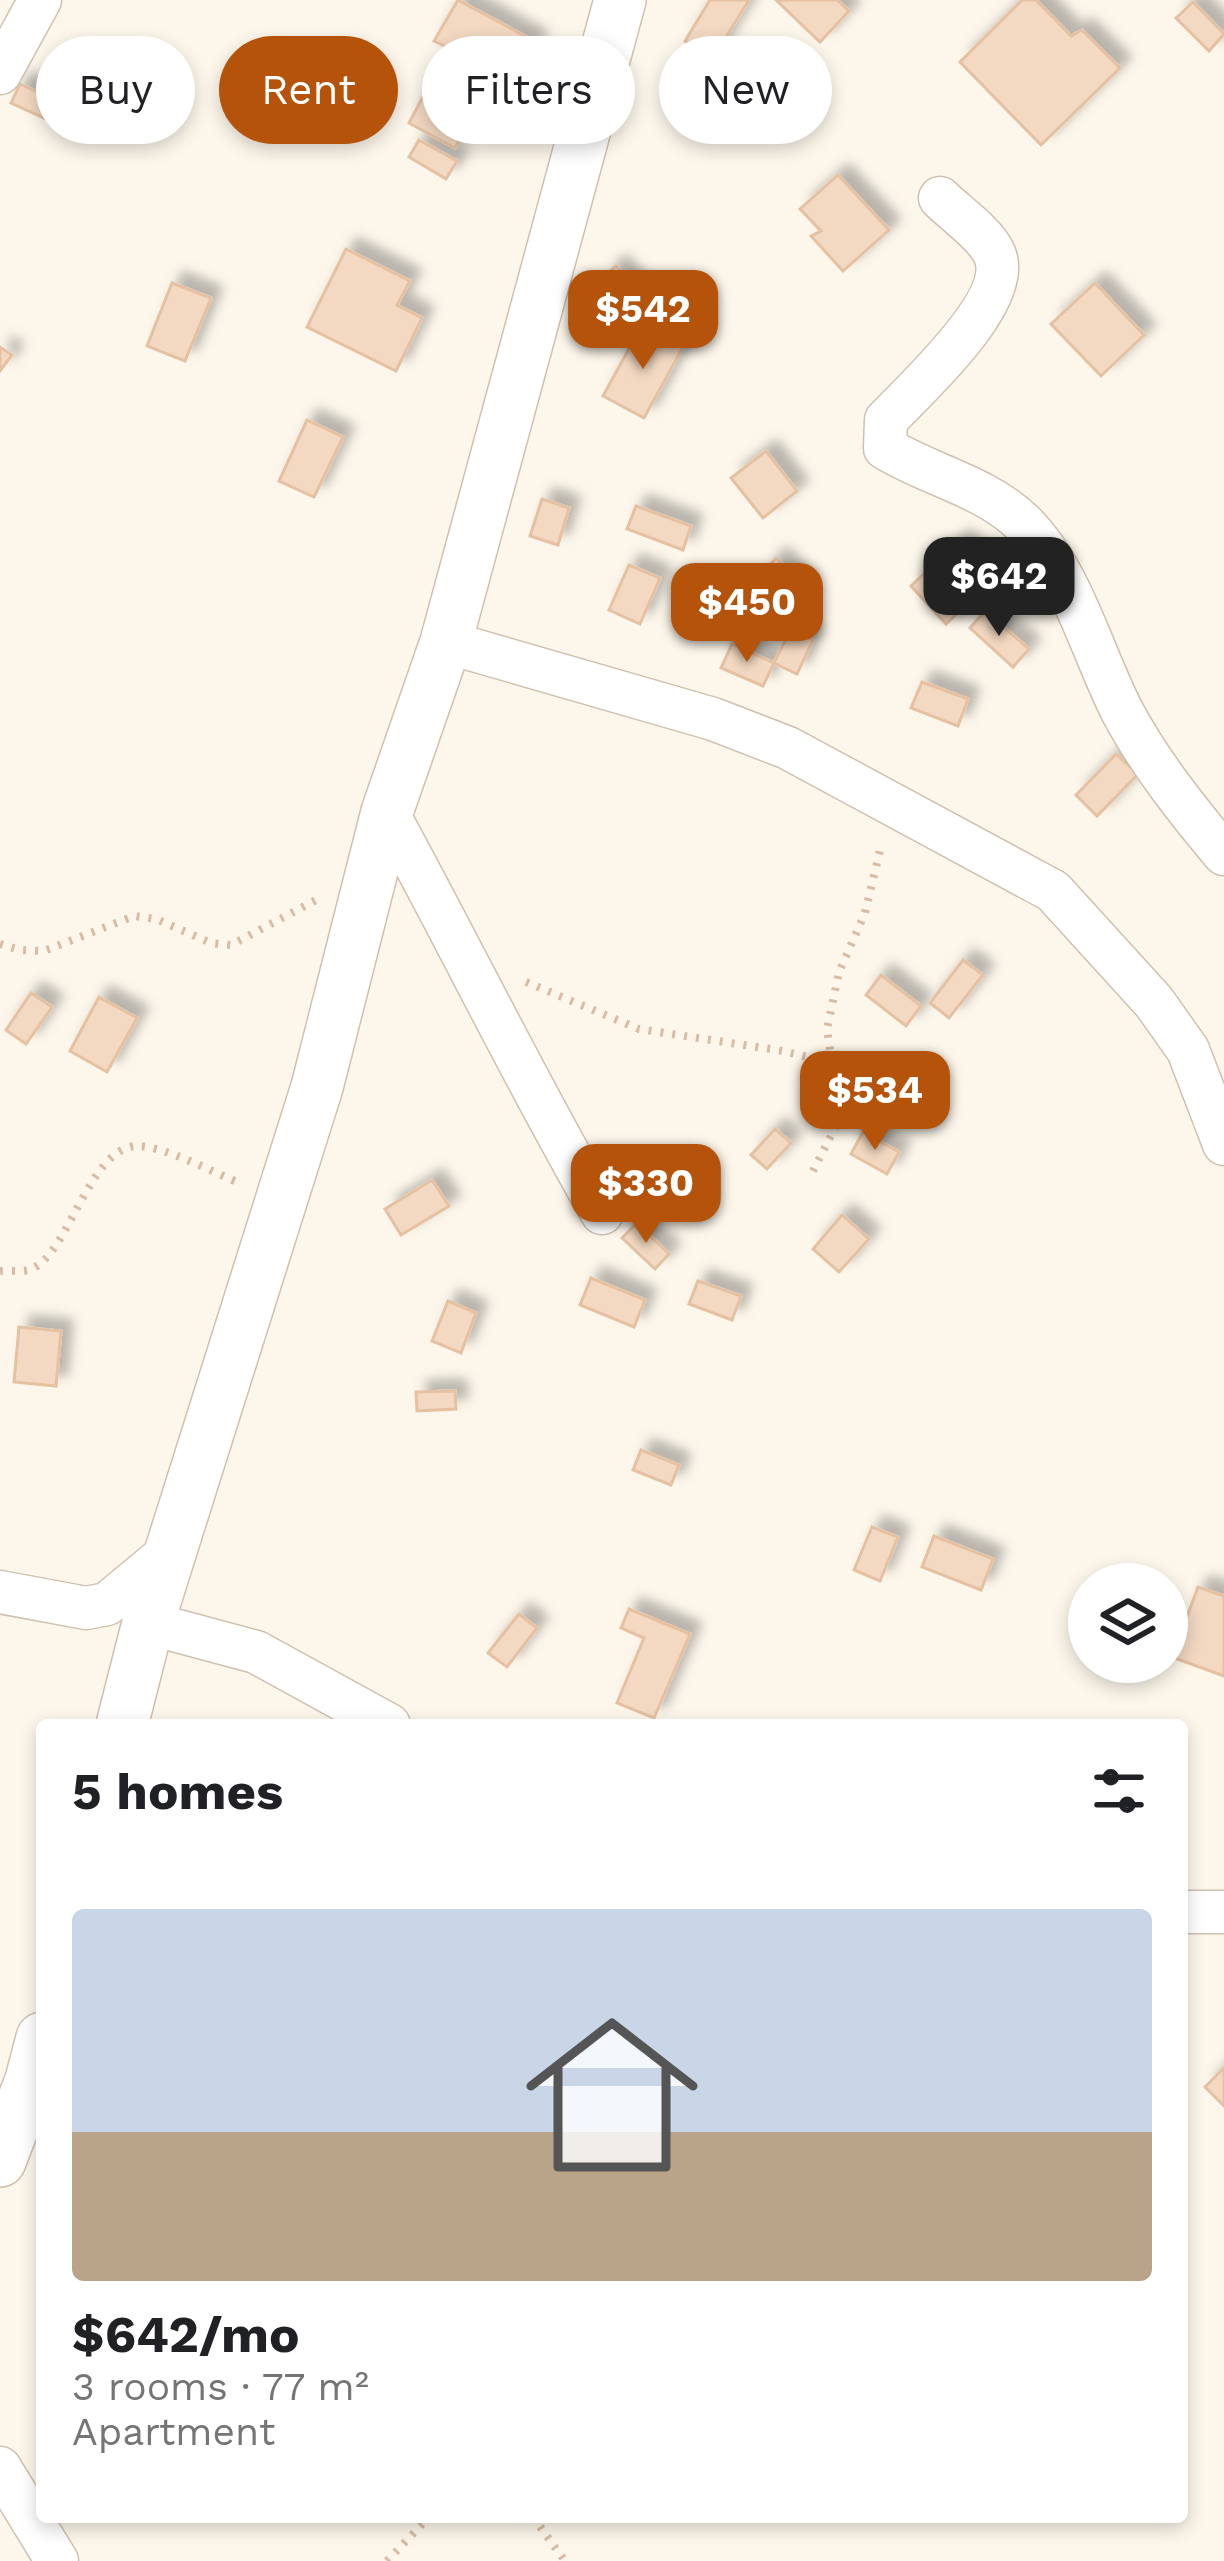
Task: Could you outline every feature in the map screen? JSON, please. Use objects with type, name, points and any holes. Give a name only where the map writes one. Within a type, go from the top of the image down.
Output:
[{"type":"street","points":[[0,73],[40,0]]},
{"type":"street","points":[[124,1719],[148,1623],[316,1087],[386,812],[446,642],[620,0]]},
{"type":"street","points":[[940,198],[994,252],[998,277],[982,313],[961,340],[886,420],[885,448],[985,496],[1021,521],[1051,557],[1124,715],[1186,811],[1224,854]]},
{"type":"street","points":[[446,642],[713,719],[788,748],[1053,891],[1154,1002],[1188,1051],[1224,1144]]},
{"type":"street","points":[[386,812],[468,959],[536,1100],[602,1213]]},
{"type":"street","points":[[0,1592],[86,1608],[107,1604],[172,1550]]},
{"type":"street","points":[[148,1623],[256,1652],[378,1719]]},
{"type":"street","points":[[1188,1912],[1224,1912]]},
{"type":"street","points":[[0,2161],[36,2063]]},
{"type":"street","points":[[0,2468],[57,2561]]},
{"type":"path","points":[[813,1171],[844,1110],[844,1085],[832,1063],[827,1029],[839,972],[865,913],[884,835],[884,819],[863,791]]},
{"type":"path","points":[[0,944],[44,951],[134,916],[156,919],[211,943],[231,945],[373,871]]},
{"type":"path","points":[[468,959],[639,1029],[832,1063]]},
{"type":"path","points":[[0,1270],[28,1270],[50,1254],[94,1179],[122,1151],[135,1146],[282,1199]]},
{"type":"path","points":[[387,2561],[424,2523]]},
{"type":"path","points":[[537,2523],[565,2561]]},
{"type":"building","points":[[458,0],[525,36],[437,36]]},
{"type":"building","points":[[710,0],[749,0],[727,36],[688,36]]},
{"type":"building","points":[[776,0],[837,0],[849,11],[826,36],[814,36]]},
{"type":"building","points":[[1022,0],[1036,0],[1071,36],[1082,30],[1120,68],[1041,145],[960,62]]},
{"type":"building","points":[[1193,2],[1224,34],[1209,51],[1176,18]]},
{"type":"building","points":[[20,84],[36,91],[36,114],[11,103]]},
{"type":"building","points":[[422,99],[422,130],[409,123]]},
{"type":"building","points":[[419,140],[457,161],[446,179],[409,157]]},
{"type":"building","points":[[838,175],[889,230],[843,271],[811,236],[821,231],[800,209]]},
{"type":"building","points":[[346,249],[410,281],[397,305],[422,318],[396,371],[307,327]]},
{"type":"building","points":[[616,266],[641,294],[629,305],[604,276]]},
{"type":"building","points":[[172,283],[211,298],[185,361],[147,346]]},
{"type":"building","points":[[1095,283],[1144,335],[1101,376],[1051,324]]},
{"type":"building","points":[[642,325],[683,347],[644,418],[603,396]]},
{"type":"building","points":[[0,347],[12,355],[0,371]]},
{"type":"building","points":[[307,420],[343,437],[314,497],[279,481]]},
{"type":"building","points":[[766,451],[797,491],[763,518],[731,478]]},
{"type":"building","points":[[542,499],[569,508],[558,545],[530,536]]},
{"type":"building","points":[[636,506],[691,526],[683,550],[627,529]]},
{"type":"building","points":[[959,540],[995,577],[946,624],[911,586]]},
{"type":"building","points":[[776,558],[807,587],[793,601],[763,572]]},
{"type":"building","points":[[629,565],[660,578],[640,624],[609,610]]},
{"type":"building","points":[[985,611],[1029,649],[1013,667],[970,628]]},
{"type":"building","points":[[791,629],[813,640],[797,674],[774,663]]},
{"type":"building","points":[[732,644],[774,663],[763,686],[721,668]]},
{"type":"building","points":[[922,682],[968,699],[958,726],[911,708]]},
{"type":"building","points":[[1116,754],[1138,774],[1097,816],[1076,795]]},
{"type":"building","points":[[963,960],[983,975],[949,1018],[930,1003]]},
{"type":"building","points":[[881,975],[921,1006],[906,1026],[866,995]]},
{"type":"building","points":[[31,993],[52,1007],[26,1044],[6,1030]]},
{"type":"building","points":[[99,997],[137,1018],[107,1072],[70,1051]]},
{"type":"building","points":[[775,1129],[791,1143],[767,1169],[751,1155]]},
{"type":"building","points":[[863,1132],[899,1152],[887,1174],[851,1154]]},
{"type":"building","points":[[432,1180],[449,1206],[401,1235],[385,1209]]},
{"type":"building","points":[[842,1215],[869,1239],[839,1272],[813,1249]]},
{"type":"building","points":[[637,1223],[669,1254],[655,1269],[622,1238]]},
{"type":"building","points":[[591,1278],[645,1300],[634,1327],[580,1305]]},
{"type":"building","points":[[698,1281],[741,1296],[732,1320],[689,1304]]},
{"type":"building","points":[[448,1301],[476,1313],[461,1353],[432,1341]]},
{"type":"building","points":[[19,1327],[61,1331],[56,1386],[14,1382]]},
{"type":"building","points":[[455,1391],[456,1409],[417,1411],[416,1392]]},
{"type":"building","points":[[641,1450],[679,1465],[671,1485],[633,1470]]},
{"type":"building","points":[[872,1527],[898,1537],[880,1581],[854,1570]]},
{"type":"building","points":[[934,1536],[993,1559],[981,1590],[922,1567]]},
{"type":"building","points":[[1198,1587],[1224,1596],[1224,1676],[1188,1663],[1188,1614]]},
{"type":"building","points":[[629,1609],[690,1634],[654,1718],[617,1703],[644,1638],[621,1628]]},
{"type":"building","points":[[519,1614],[537,1628],[507,1667],[488,1653]]},
{"type":"building","points":[[1224,2068],[1224,2106],[1205,2087]]}]
